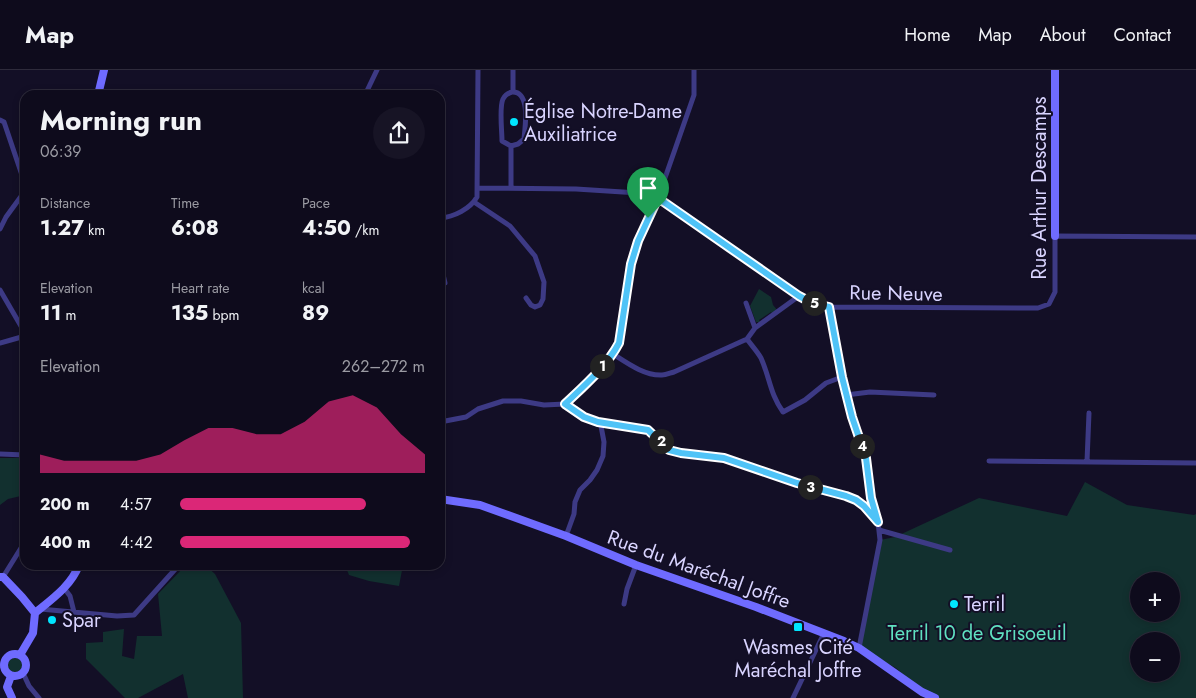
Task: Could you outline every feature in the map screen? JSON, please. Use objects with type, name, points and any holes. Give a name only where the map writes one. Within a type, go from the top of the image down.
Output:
[{"type":"street","points":[[99,90],[104,70]]},
{"type":"street","points":[[367,90],[377,70]]},
{"type":"street","points":[[445,216],[462,211],[474,202],[477,197],[478,70]]},
{"type":"street","points":[[513,70],[513,92]]},
{"type":"street","points":[[565,404],[613,354],[619,343],[631,264],[638,241],[658,198],[694,95],[694,70]]},
{"type":"street","name":"Rue Arthur Descamps","points":[[1049,304],[1055,292],[1055,70]]},
{"type":"street","points":[[513,92],[519,94],[525,101],[524,139],[518,144],[511,146],[502,141],[502,100],[507,94],[513,92]]},
{"type":"street","points":[[0,120],[4,122],[20,169]]},
{"type":"street","points":[[511,146],[511,188]]},
{"type":"street","name":"Rue Neuve","points":[[477,188],[576,189],[654,194],[799,296],[812,303],[829,307],[1031,309],[1044,307],[1049,304]]},
{"type":"street","points":[[0,229],[20,198]]},
{"type":"street","points":[[474,202],[510,226],[535,256],[544,282],[543,299],[540,305],[535,307],[526,298]]},
{"type":"street","points":[[1055,236],[1196,237]]},
{"type":"street","points":[[0,290],[20,325]]},
{"type":"street","points":[[613,354],[635,367],[661,375],[686,368],[700,359],[747,339],[755,328],[799,296]]},
{"type":"street","points":[[746,303],[755,328]]},
{"type":"street","points":[[829,307],[846,395],[854,426],[866,458],[871,498],[878,522],[880,540],[859,648]]},
{"type":"street","points":[[0,343],[20,336]]},
{"type":"street","points":[[747,339],[761,359],[771,391],[783,412],[805,400],[826,383],[842,377]]},
{"type":"street","points":[[846,395],[870,392],[934,395]]},
{"type":"street","points":[[445,421],[466,417],[478,409],[503,401],[521,401],[544,405],[565,404],[584,417],[598,422],[648,430],[669,450],[724,458],[797,483],[846,496],[864,506],[878,522]]},
{"type":"street","points":[[1087,461],[1089,413]]},
{"type":"street","points":[[566,536],[580,490],[590,480],[603,456],[604,442],[601,426],[598,422]]},
{"type":"street","points":[[0,454],[20,455]]},
{"type":"street","points":[[989,461],[1196,463]]},
{"type":"street","name":"Rue du Maréchal Joffre","points":[[445,500],[480,505],[566,536],[636,565],[743,602],[824,633],[859,648],[922,692],[934,698]]},
{"type":"street","points":[[879,530],[950,550]]},
{"type":"street","points":[[20,550],[1,577],[37,611],[117,616],[134,615],[174,570]]},
{"type":"street","points":[[624,604],[636,565]]},
{"type":"street","points":[[20,655],[33,633],[37,611],[56,597],[77,570]]},
{"type":"street","points":[[64,588],[70,596],[74,612]]},
{"type":"street","points":[[793,698],[824,633]]},
{"type":"street","points":[[20,655],[9,656],[2,666],[11,676],[17,677],[23,674]]},
{"type":"street","points":[[20,655],[26,663],[23,674],[29,686],[39,698]]},
{"type":"street","points":[[11,676],[7,687],[12,698]]},
{"type":"green space","points":[[759,289],[771,297],[773,305],[778,311],[773,315],[771,312],[759,320],[760,322],[756,322],[750,306]]},
{"type":"green space","points":[[0,458],[20,458],[20,496],[8,499],[0,505]]},
{"type":"green space","name":"Terril 10 de Grisoeuil","points":[[1085,482],[1127,505],[1196,514],[1196,698],[935,698],[922,692],[896,668],[859,648],[880,540],[895,537],[979,498],[1067,516]]},
{"type":"green space","points":[[181,570],[211,570],[215,574],[241,623],[243,698],[188,698],[183,674],[138,698],[125,698],[86,659],[86,643],[103,642],[103,632],[124,629],[122,656],[134,659],[137,636],[162,636],[158,594]]},
{"type":"green space","points":[[347,570],[402,570],[399,586],[369,581],[349,575]]},
{"type":"green space","points":[[12,658],[18,658],[22,665],[18,672],[12,672],[8,668],[8,662]]},
{"type":"place","name":"Église Notre-Dame Auxiliatrice","points":[[514,122]]},
{"type":"place","name":"Terril","points":[[954,604]]},
{"type":"place","name":"Spar","points":[[52,620]]},
{"type":"place","name":"Wasmes Cité Maréchal Joffre","points":[[798,627]]},
{"type":"route","points":[[658,198],[799,296],[812,303],[829,307],[842,377],[852,417],[866,458],[871,498],[878,522],[864,506],[846,496],[797,483],[724,458],[669,450],[648,430],[598,422],[584,417],[565,404],[613,354],[619,343],[631,264],[648,218],[658,198]]}]
